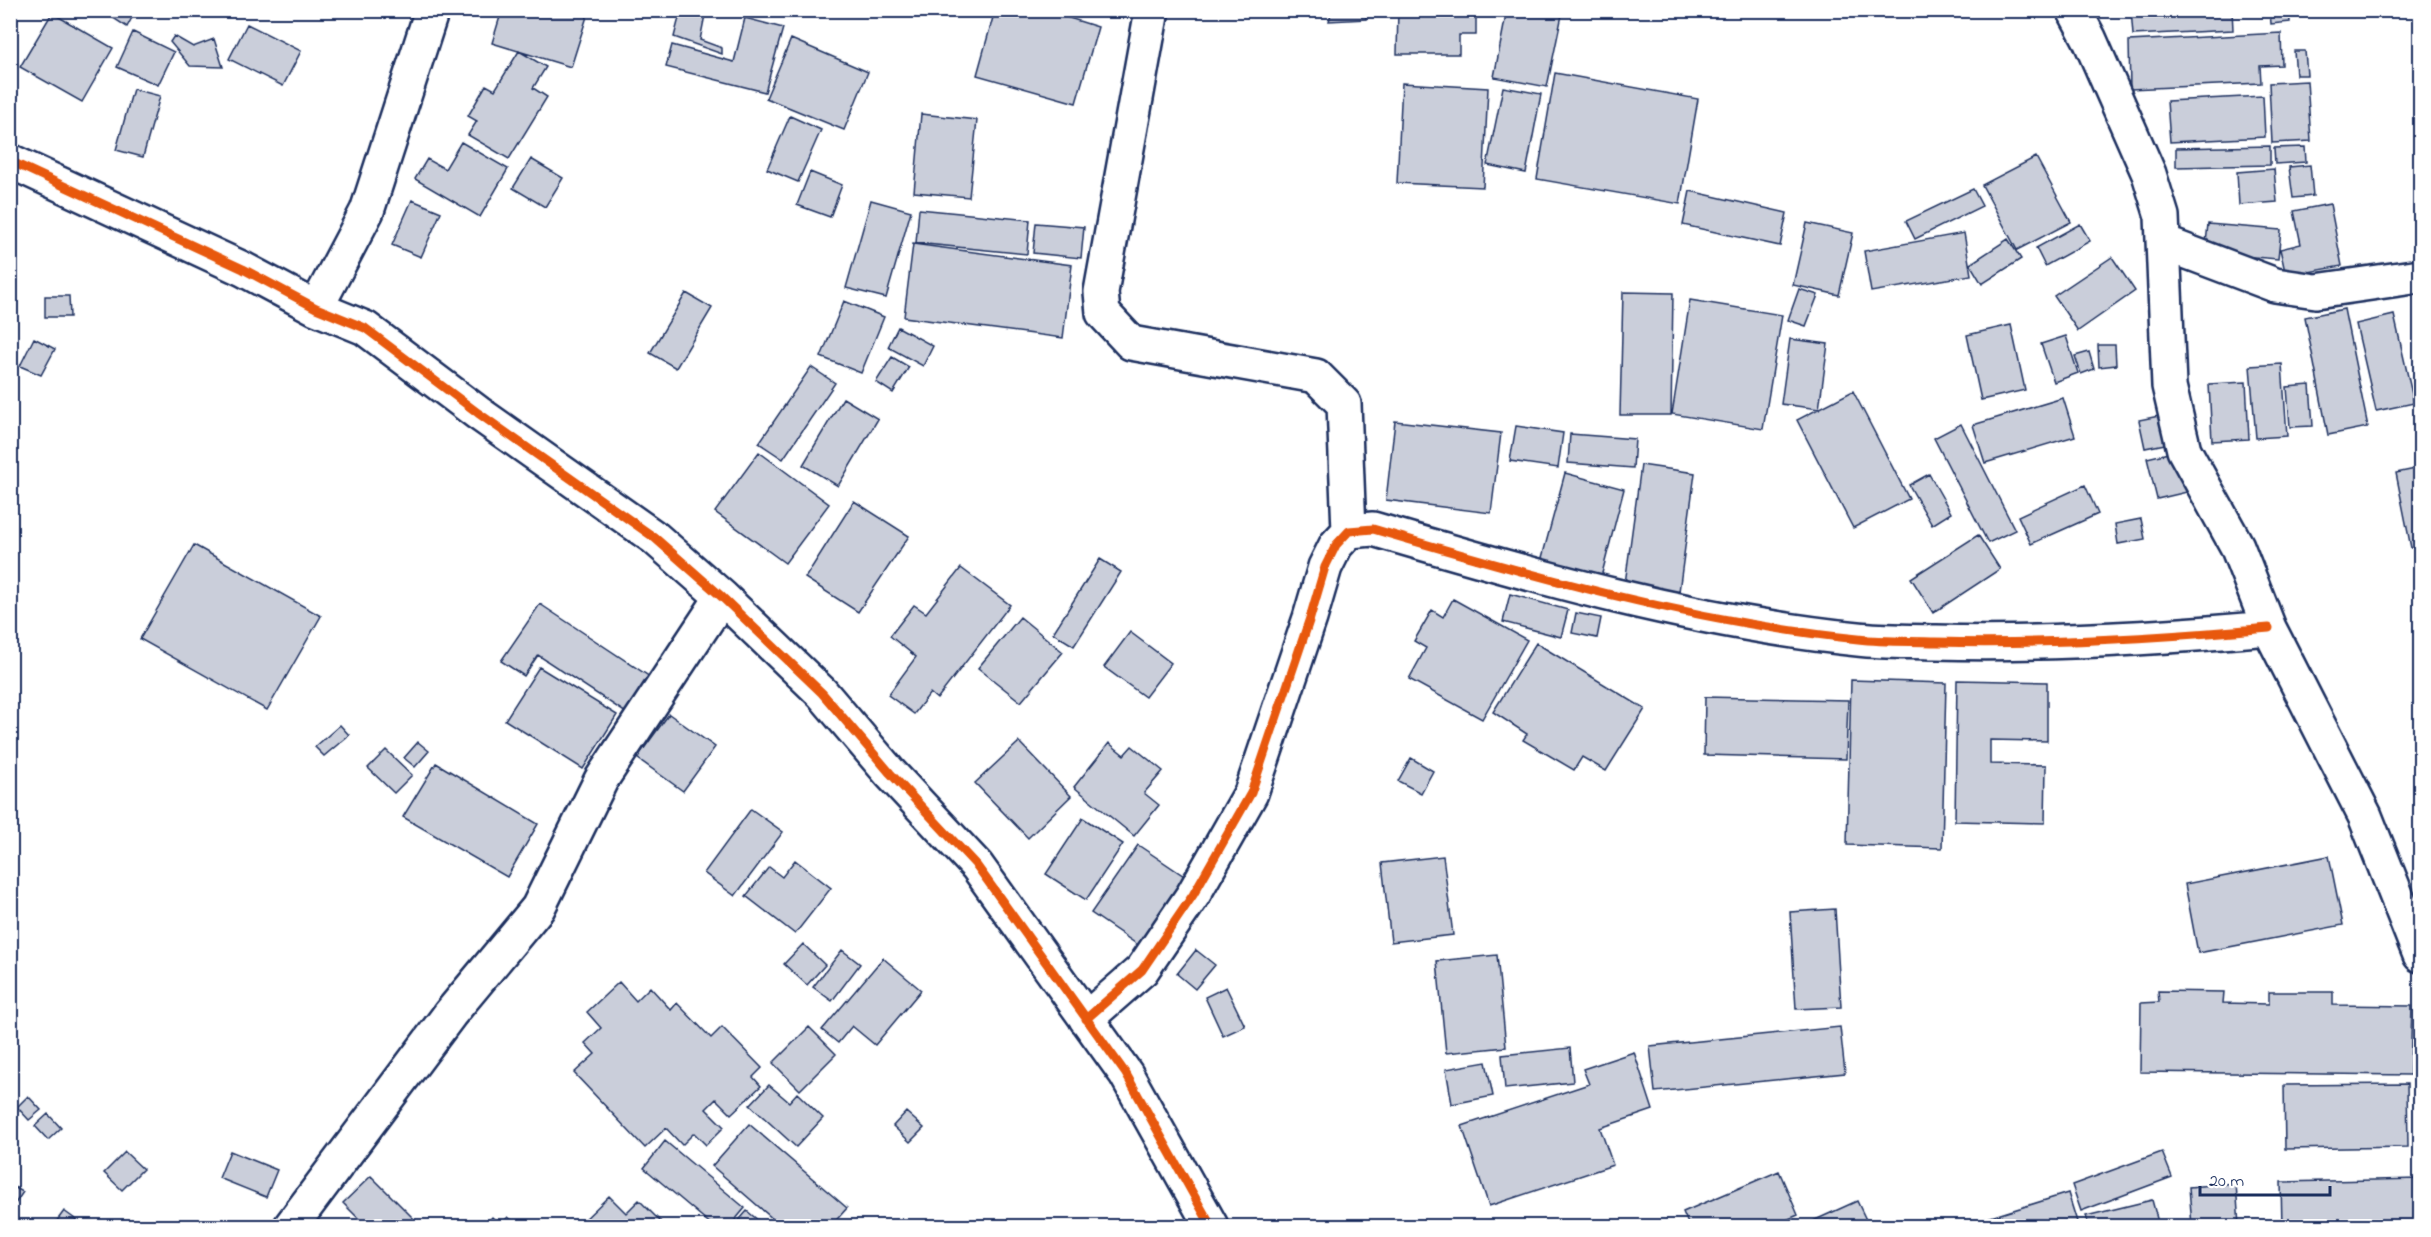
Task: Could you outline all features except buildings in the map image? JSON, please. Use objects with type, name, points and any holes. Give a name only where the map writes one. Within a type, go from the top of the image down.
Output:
[{"type":"street","points":[[316,308],[367,211],[432,10]]},
{"type":"street","points":[[1152,10],[1101,292],[1103,313],[1131,343],[1316,376],[1344,404],[1349,531]]},
{"type":"street","points":[[2074,10],[2089,38],[2149,174],[2162,216],[2169,386],[2184,450],[2237,546],[2269,627],[2365,816],[2421,955]]},
{"type":"street","points":[[10,161],[243,269],[316,308],[365,328],[478,413],[655,538],[722,597],[822,693],[890,773],[977,866],[1126,1074],[1211,1227]]},
{"type":"street","points":[[2164,243],[2274,285],[2316,291],[2421,276]]},
{"type":"street","points":[[1086,1019],[1142,970],[1193,895],[1251,793],[1310,618],[1324,567],[1336,545],[1349,531],[1373,529],[1636,602],[1716,619],[1861,639],[1981,643],[2158,638],[2269,627]]},
{"type":"street","points":[[291,1227],[450,1014],[538,908],[601,780],[722,597]]},
{"type":"cycle path","points":[[10,161],[243,269],[316,308],[365,328],[478,413],[655,538],[722,597],[822,693],[890,773],[977,866],[1126,1074],[1211,1226]]},
{"type":"cycle path","points":[[1086,1019],[1142,970],[1193,895],[1251,793],[1325,567],[1336,545],[1349,531],[1373,529],[1553,580],[1674,609],[1796,631],[1858,639],[1978,643],[2061,642],[2269,628]]}]
